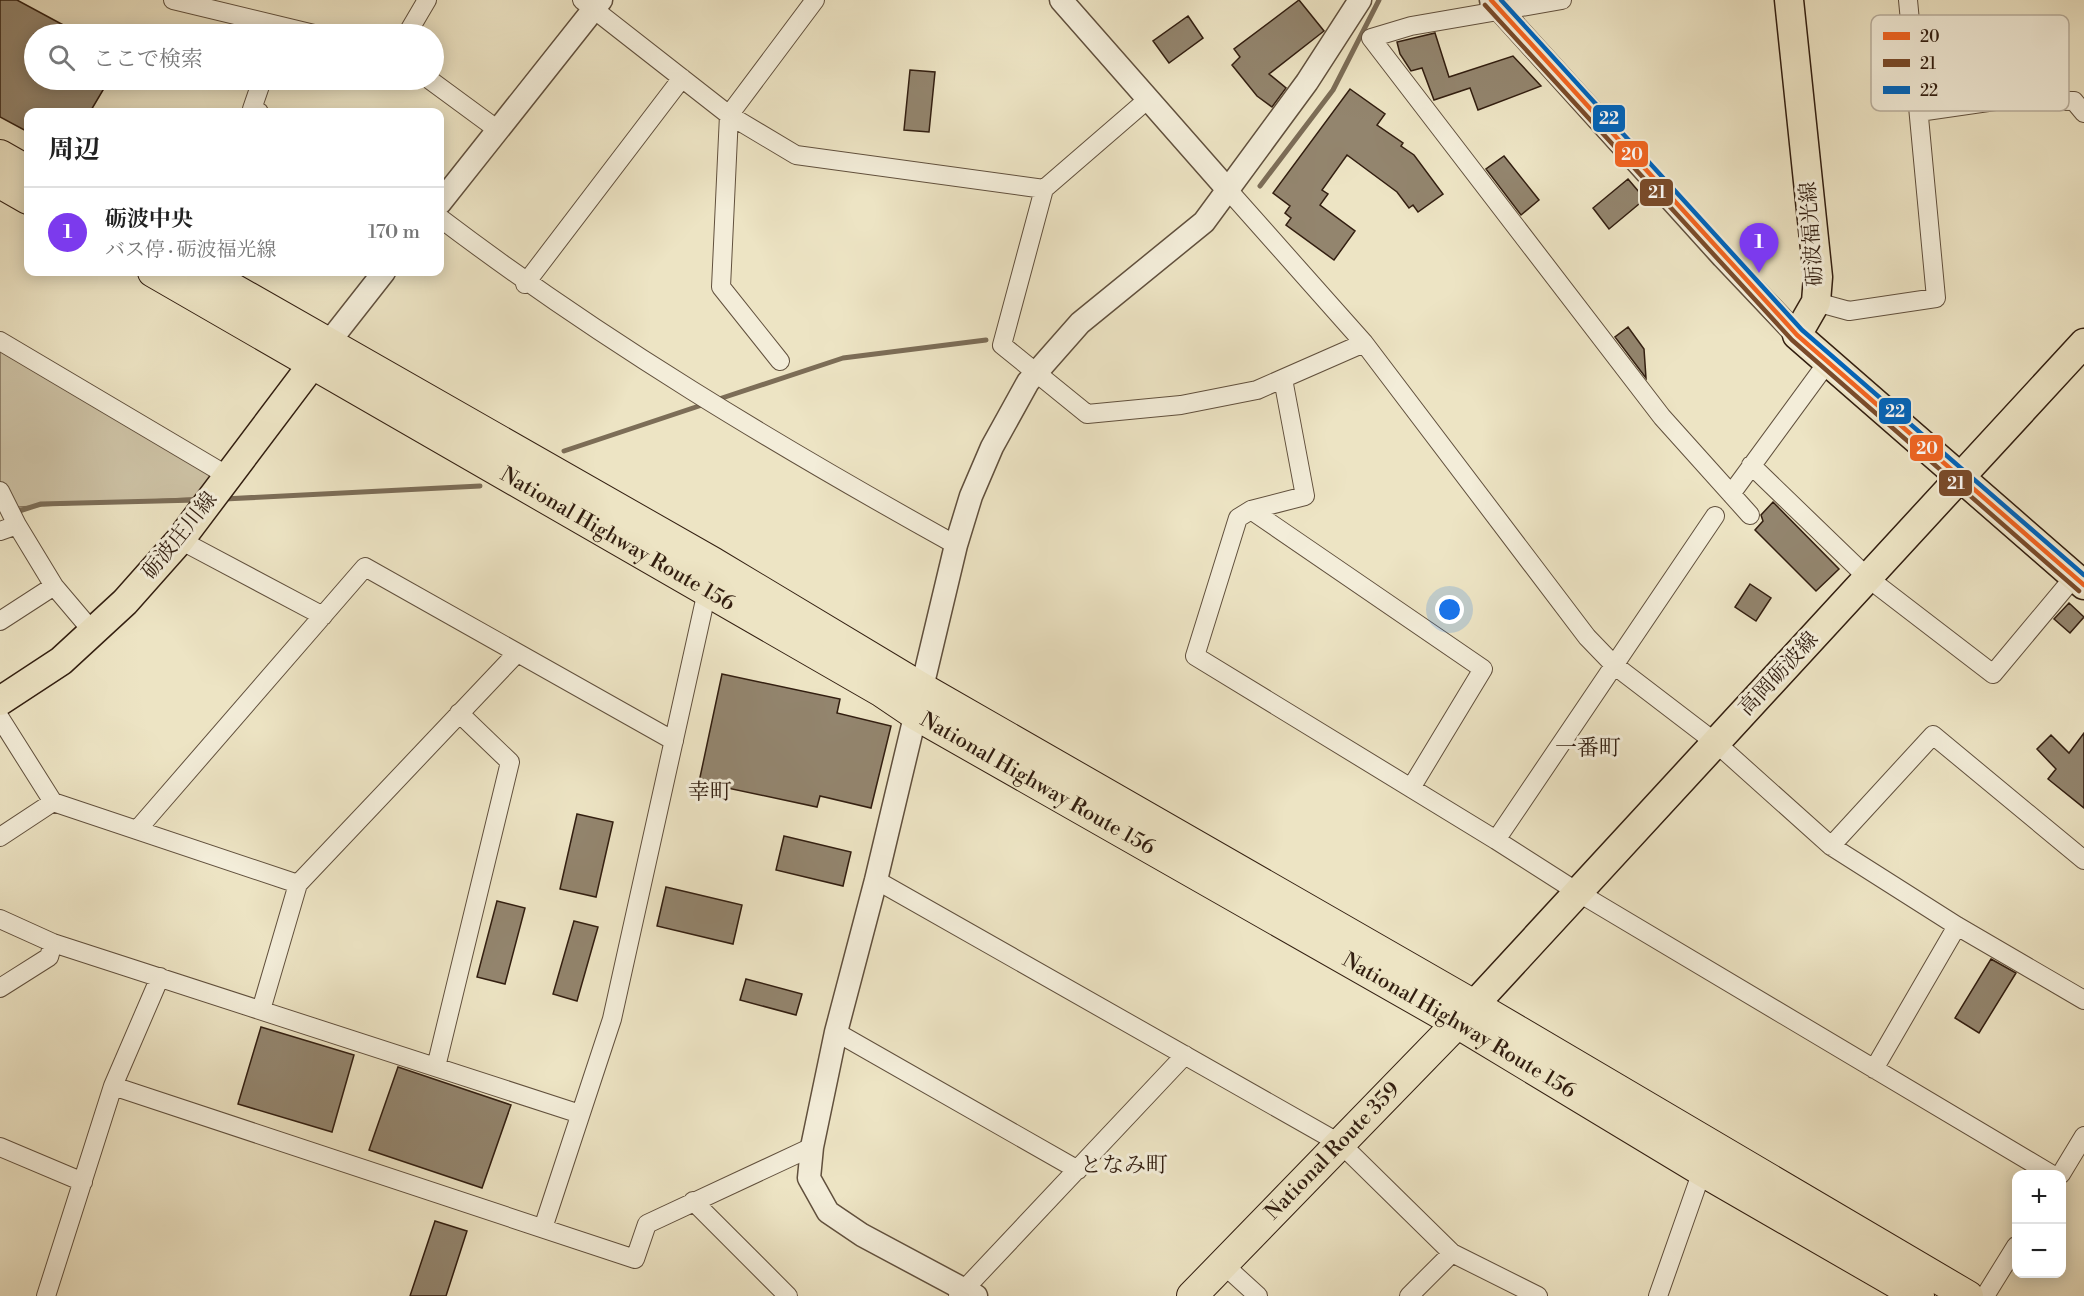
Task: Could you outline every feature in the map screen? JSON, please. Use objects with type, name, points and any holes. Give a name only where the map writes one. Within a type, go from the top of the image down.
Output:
[{"type":"highway","points":[[0,155],[24,169]]},
{"type":"highway","points":[[0,183],[24,197]]},
{"type":"highway","name":"National Highway Route 156","points":[[161,276],[321,353],[714,563],[919,701],[1465,1014],[1968,1296]]},
{"type":"highway","name":"National Highway Route 156","points":[[210,276],[321,353],[707,592],[882,692],[919,701]]},
{"type":"highway","name":"National Highway Route 156","points":[[1465,1014],[1702,1172],[1919,1296]]},
{"type":"highway","name":"National Route 359","points":[[1192,1296],[1465,1014]]},
{"type":"main road","name":"砺波福光線","points":[[1790,0],[1818,277],[1816,302],[1797,335]]},
{"type":"main road","points":[[1797,335],[2079,581]]},
{"type":"main road","name":"高岡砺波線","points":[[1465,1014],[2084,344]]},
{"type":"main road","name":"砺波庄川線","points":[[0,701],[62,661],[125,602],[180,540],[321,353]]},
{"type":"street","points":[[173,0],[257,24]]},
{"type":"street","points":[[413,24],[427,0]]},
{"type":"street","points":[[780,361],[721,288],[729,115],[815,0]]},
{"type":"street","points":[[1061,0],[1146,100],[1365,343],[1587,637],[1614,665],[1716,742],[1831,846],[1957,926],[2084,1000]]},
{"type":"street","points":[[1185,1055],[966,1294],[862,1235],[828,1212],[809,1178],[812,1147],[836,1032],[876,880],[956,545],[971,496],[992,447],[1035,374],[1080,323],[1204,222],[1307,82],[1360,0]]},
{"type":"street","points":[[1562,0],[1495,5],[1371,38],[1662,417],[1750,515]]},
{"type":"street","points":[[1908,0],[1910,15]]},
{"type":"street","points":[[444,197],[498,130],[592,3],[729,115],[796,155],[1044,189]]},
{"type":"street","points":[[1495,5],[1723,257],[1797,335]]},
{"type":"street","points":[[525,284],[682,78]]},
{"type":"street","points":[[252,108],[258,90]]},
{"type":"street","points":[[444,90],[498,130]]},
{"type":"street","points":[[1146,100],[1044,189],[1002,345],[1087,414],[1181,405],[1257,390],[1365,343]]},
{"type":"street","points":[[2069,101],[2074,101],[2084,113]]},
{"type":"street","points":[[1816,302],[1849,311],[1936,298],[1920,112],[1927,111]]},
{"type":"street","points":[[444,221],[525,284],[726,412],[956,545]]},
{"type":"street","points":[[321,353],[381,276]]},
{"type":"street","points":[[0,341],[228,476]]},
{"type":"street","points":[[1731,494],[1750,465],[1827,363]]},
{"type":"street","points":[[1283,379],[1305,496],[1251,510],[1238,518],[1195,656],[1579,893],[2044,1170]]},
{"type":"street","points":[[1750,465],[1868,578],[1993,674],[2079,581]]},
{"type":"street","points":[[0,491],[8,528],[93,632]]},
{"type":"street","points":[[1251,510],[1483,669],[1411,788]]},
{"type":"street","points":[[1496,840],[1715,516]]},
{"type":"street","points":[[180,540],[323,616]]},
{"type":"street","points":[[543,1228],[612,1019],[714,563]]},
{"type":"street","points":[[137,830],[366,567],[674,741]]},
{"type":"street","points":[[0,621],[54,586]]},
{"type":"street","points":[[261,1010],[298,884],[517,653]]},
{"type":"street","points":[[436,1067],[510,762],[459,713]]},
{"type":"street","points":[[0,718],[53,802],[298,884]]},
{"type":"street","points":[[1831,846],[1933,735],[2084,860]]},
{"type":"street","points":[[0,837],[53,802]]},
{"type":"street","points":[[876,880],[1341,1144],[1452,1253],[1538,1296]]},
{"type":"street","points":[[0,919],[53,943],[580,1114]]},
{"type":"street","points":[[1874,1069],[1957,926]]},
{"type":"street","points":[[0,988],[49,957],[53,943]]},
{"type":"street","points":[[46,1296],[113,1086],[160,977]]},
{"type":"street","points":[[836,1032],[1078,1170]]},
{"type":"street","points":[[113,1086],[635,1259],[647,1224],[812,1147]]},
{"type":"street","points":[[2063,1170],[2084,1136]]},
{"type":"street","points":[[0,1147],[83,1182]]},
{"type":"street","points":[[1658,1296],[1702,1172]]},
{"type":"street","points":[[693,1201],[788,1296]]},
{"type":"street","points":[[1409,1296],[1452,1253]]},
{"type":"street","points":[[1986,1296],[2012,1253]]},
{"type":"street","points":[[1223,1264],[1258,1296]]},
{"type":"shaded area","points":[[0,351],[212,476],[209,497],[0,508]]},
{"type":"building","points":[[0,0],[17,0],[61,24],[24,24],[24,90],[103,90],[92,108],[24,108],[24,130],[0,117]]},
{"type":"building","points":[[1299,0],[1324,31],[1269,74],[1286,88],[1272,107],[1257,96],[1232,65],[1240,57],[1234,49]]},
{"type":"building","points":[[1188,16],[1203,38],[1169,63],[1153,41]]},
{"type":"building","points":[[1435,33],[1449,77],[1513,56],[1541,86],[1478,110],[1470,88],[1434,100],[1422,68],[1411,71],[1400,54],[1397,42]]},
{"type":"building","points":[[910,70],[935,72],[929,132],[904,130]]},
{"type":"building","points":[[1350,89],[1385,114],[1377,125],[1403,143],[1401,146],[1414,155],[1443,194],[1418,212],[1413,205],[1409,208],[1397,192],[1347,155],[1322,190],[1328,194],[1320,205],[1355,231],[1334,260],[1286,225],[1291,218],[1285,213],[1290,206],[1273,193]]},
{"type":"building","points":[[1504,156],[1539,200],[1521,215],[1486,169]]},
{"type":"building","points":[[1628,179],[1645,199],[1609,229],[1593,208]]},
{"type":"building","points":[[1628,327],[1644,349],[1646,378],[1615,337]]},
{"type":"building","points":[[1773,502],[1839,569],[1816,591],[1755,530],[1763,521],[1761,515]]},
{"type":"building","points":[[1750,584],[1771,598],[1756,621],[1735,607]]},
{"type":"building","points":[[2069,603],[2084,617],[2070,633],[2054,619]]},
{"type":"building","points":[[722,674],[840,699],[837,713],[891,726],[871,808],[820,796],[817,807],[699,782]]},
{"type":"building","points":[[2084,733],[2084,808],[2048,779],[2056,769],[2037,749],[2051,735],[2069,753]]},
{"type":"building","points":[[577,814],[613,822],[596,897],[560,889]]},
{"type":"building","points":[[784,836],[851,852],[843,886],[776,870]]},
{"type":"building","points":[[666,887],[742,905],[733,944],[657,926]]},
{"type":"building","points":[[497,901],[525,908],[505,984],[477,977]]},
{"type":"building","points":[[574,921],[598,927],[577,1001],[553,994]]},
{"type":"building","points":[[1991,959],[2016,973],[1979,1033],[1955,1018]]},
{"type":"building","points":[[746,979],[802,994],[796,1015],[740,1000]]},
{"type":"building","points":[[261,1027],[354,1055],[332,1132],[238,1104]]},
{"type":"building","points":[[398,1067],[511,1105],[482,1188],[369,1150]]},
{"type":"building","points":[[435,1221],[467,1231],[446,1296],[410,1296]]},
{"type":"waterway","points":[[1260,186],[1333,90],[1379,0]]},
{"type":"waterway","points":[[716,400],[843,358],[986,340]]},
{"type":"waterway","points":[[564,451],[705,404]]},
{"type":"waterway","points":[[224,499],[480,486]]},
{"type":"waterway","points":[[16,512],[41,504],[197,500]]},
{"type":"transit line","name":"20","points":[[1491,0],[1797,335],[2084,585]]},
{"type":"transit line","name":"22","points":[[1501,0],[1802,330],[2084,575]]},
{"type":"transit line","name":"21","points":[[1485,5],[1792,340],[2079,591]]},
{"type":"place","name":"砺波中央","points":[[1759,273]]},
{"type":"district","name":"一番町","points":[[1588,748]]},
{"type":"district","name":"幸町","points":[[710,792]]},
{"type":"district","name":"となみ町","points":[[1124,1165]]}]
